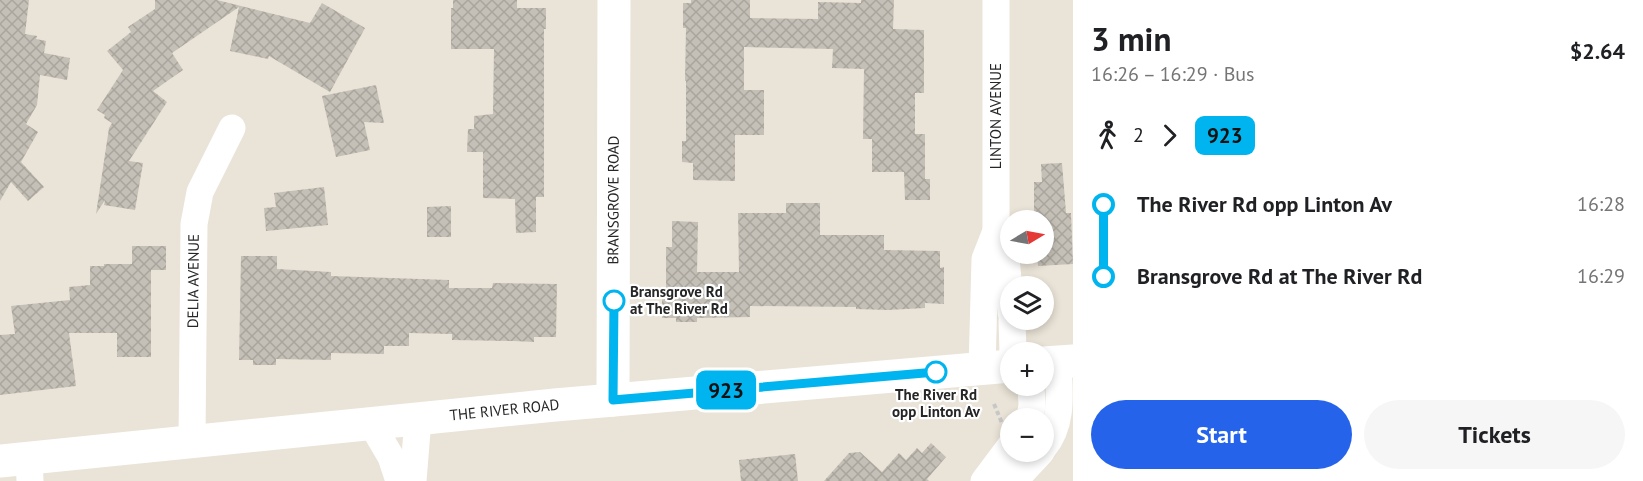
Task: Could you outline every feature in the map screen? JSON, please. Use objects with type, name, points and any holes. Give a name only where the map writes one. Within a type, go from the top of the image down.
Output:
[{"type":"main road","name":"BRANSGROVE ROAD","points":[[613,400],[614,0]]},
{"type":"main road","name":"THE RIVER ROAD","points":[[15,467],[192,441],[613,400],[997,367]]},
{"type":"street","name":"LINTON AVENUE","points":[[996,0],[996,231],[1006,258],[1008,276]]},
{"type":"street","name":"DELIA AVENUE","points":[[192,441],[194,224],[200,192],[232,128]]},
{"type":"street","name":"LINTON AVENUE","points":[[996,231],[985,259],[997,367]]},
{"type":"street","points":[[1054,429],[1059,415],[1058,362]]},
{"type":"street","points":[[413,481],[418,419]]},
{"type":"street","points":[[371,423],[391,457],[399,481]]},
{"type":"street","points":[[4,481],[15,467]]},
{"type":"path","points":[[994,404],[1007,464]]},
{"type":"building","points":[[0,0],[29,0],[25,34],[37,36],[36,39],[46,41],[44,53],[70,58],[67,80],[40,75],[37,105],[26,124],[38,132],[21,162],[44,187],[28,201],[11,182],[0,201]]},
{"type":"building","points":[[155,0],[217,0],[310,23],[322,3],[365,28],[330,92],[269,56],[268,59],[230,51],[239,7],[172,53],[183,70],[153,91],[167,102],[129,161],[143,163],[135,210],[104,205],[105,200],[96,214],[109,128],[112,123],[97,110],[123,70],[107,51],[131,32],[128,27],[155,9]]},
{"type":"building","points":[[453,0],[517,0],[517,8],[546,8],[544,197],[536,197],[536,232],[516,233],[515,199],[483,198],[483,152],[467,152],[468,129],[474,129],[474,116],[493,114],[494,49],[451,49]]},
{"type":"building","points":[[691,0],[750,0],[750,18],[818,19],[818,2],[861,3],[861,0],[894,0],[893,29],[924,30],[924,93],[915,93],[915,134],[925,134],[925,179],[930,179],[930,200],[905,200],[904,172],[872,172],[872,139],[863,139],[864,69],[832,68],[833,49],[744,47],[744,90],[764,90],[764,135],[735,135],[735,181],[693,180],[693,163],[682,162],[682,141],[686,141],[686,28],[683,28],[683,3],[691,3]]},
{"type":"building","points":[[376,85],[384,123],[364,122],[370,150],[336,157],[322,96]]},
{"type":"building","points":[[1062,163],[1066,213],[1071,213],[1073,264],[1038,266],[1038,264],[1054,264],[1054,210],[1034,210],[1034,182],[1042,182],[1041,164]]},
{"type":"building","points":[[324,187],[328,225],[266,231],[264,208],[276,207],[274,193]]},
{"type":"building","points":[[786,203],[820,203],[820,235],[884,235],[884,250],[940,251],[940,268],[944,267],[944,304],[925,303],[925,308],[888,310],[856,309],[856,307],[750,306],[750,317],[697,318],[697,322],[676,322],[676,318],[662,318],[662,289],[666,289],[666,247],[672,247],[672,221],[698,222],[697,272],[739,272],[738,213],[786,213]]},
{"type":"building","points":[[451,206],[451,237],[427,237],[427,207]]},
{"type":"building","points":[[132,246],[166,246],[166,270],[151,270],[151,357],[117,357],[117,333],[69,333],[76,386],[0,395],[0,335],[15,334],[11,306],[70,300],[69,287],[90,285],[90,266],[132,264]]},
{"type":"building","points":[[241,256],[277,256],[277,269],[331,272],[331,276],[449,280],[449,288],[492,288],[493,283],[557,284],[556,337],[534,337],[534,342],[452,340],[452,334],[409,333],[409,346],[384,346],[384,354],[331,353],[331,360],[276,359],[276,365],[253,365],[253,360],[239,360]]},
{"type":"building","points":[[931,443],[946,457],[927,479],[929,481],[824,481],[849,453],[860,452],[882,472],[899,453],[906,460],[917,448],[922,453]]},
{"type":"building","points":[[795,454],[798,481],[741,481],[739,460]]},
{"type":"bus line","name":"923","points":[[614,301],[613,400],[936,372]]},
{"type":"place","name":"Bransgrove Rd at The River Rd","points":[[614,301]]},
{"type":"place","name":"The River Rd opp Linton Av","points":[[936,372]]}]
